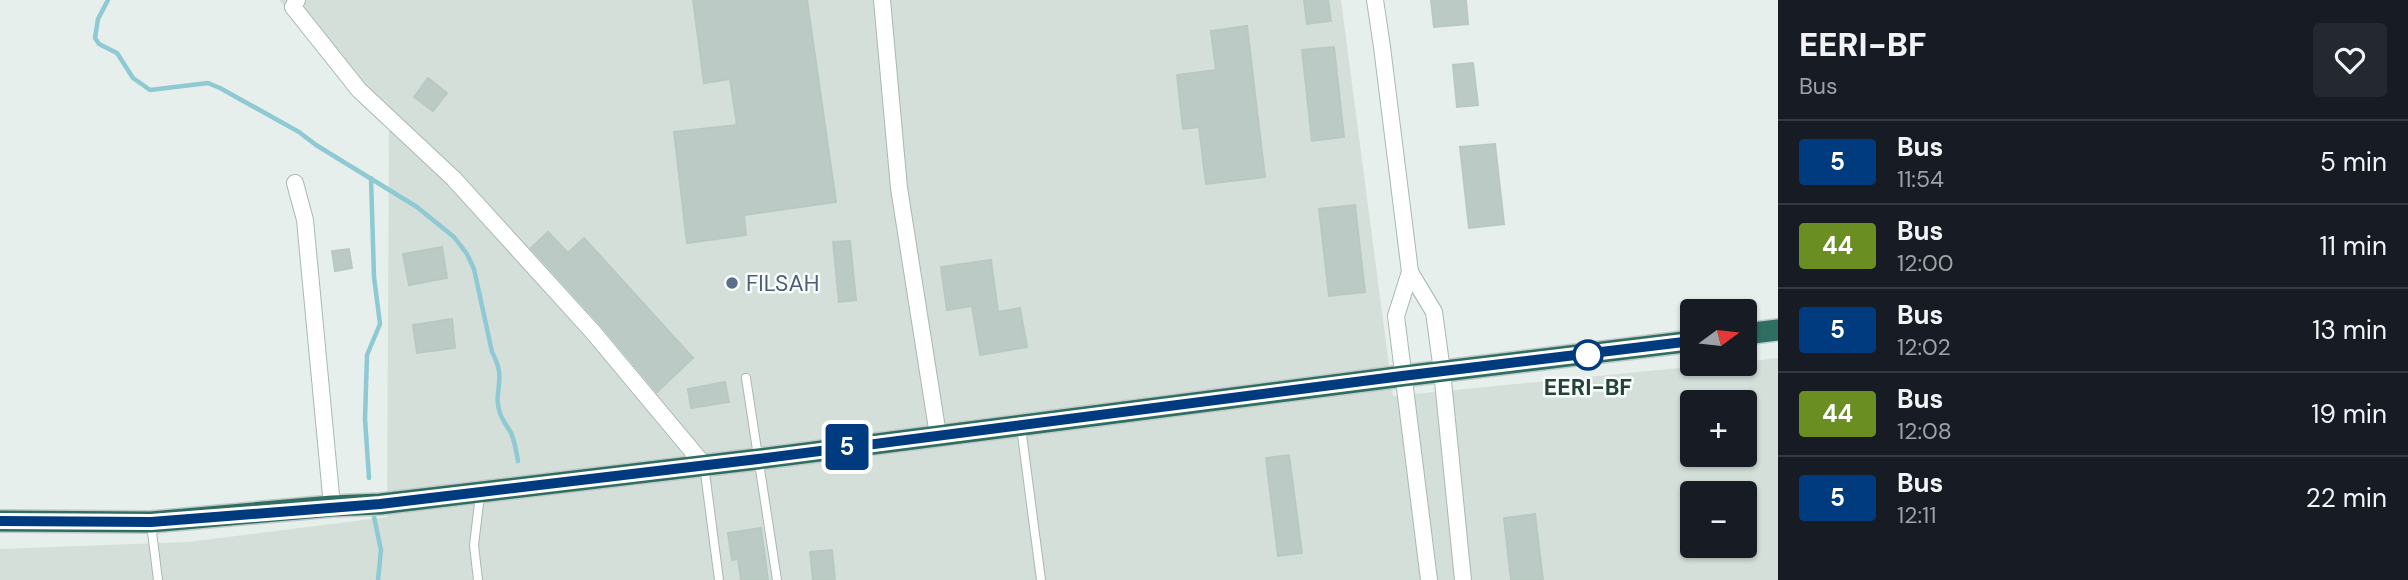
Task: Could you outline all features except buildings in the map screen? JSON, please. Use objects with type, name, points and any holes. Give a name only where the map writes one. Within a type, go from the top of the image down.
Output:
[{"type":"highway","points":[[1757,333],[1778,330]]},
{"type":"highway","points":[[0,521],[151,522],[380,504],[1680,342]]},
{"type":"street","points":[[297,0],[293,6],[359,90],[454,179],[593,331],[704,465]]},
{"type":"street","points":[[882,0],[899,188],[938,435]]},
{"type":"street","points":[[1375,0],[1410,272],[1434,312],[1463,580]]},
{"type":"street","points":[[295,183],[305,220],[332,506]]},
{"type":"street","points":[[1410,272],[1396,316],[1429,580]]},
{"type":"lane","points":[[746,378],[777,580]]},
{"type":"lane","points":[[1021,426],[1041,580]]},
{"type":"lane","points":[[704,465],[719,580]]},
{"type":"lane","points":[[478,580],[474,545],[481,492]]},
{"type":"lane","points":[[151,522],[158,580]]},
{"type":"shaded area","points":[[279,0],[1341,0],[1393,396],[1680,368],[1680,376],[1757,376],[1757,361],[1778,358],[1778,580],[0,580],[0,549],[188,542],[387,517],[389,130]]},
{"type":"waterway","points":[[108,0],[98,19],[95,38],[99,44],[117,53],[133,78],[150,90],[208,83],[220,88],[299,132],[417,207],[454,237],[474,269],[492,352],[499,371],[498,405],[512,436],[518,461]]},
{"type":"waterway","points":[[369,478],[365,419],[367,355],[380,324],[374,277],[371,178]]},
{"type":"waterway","points":[[373,512],[381,550],[378,580]]},
{"type":"bus line","name":"5","points":[[0,521],[151,522],[380,504],[1680,343]]},
{"type":"place","name":"FILSAH","points":[[732,283]]},
{"type":"place","name":"EERI-BF","points":[[1588,355]]}]
